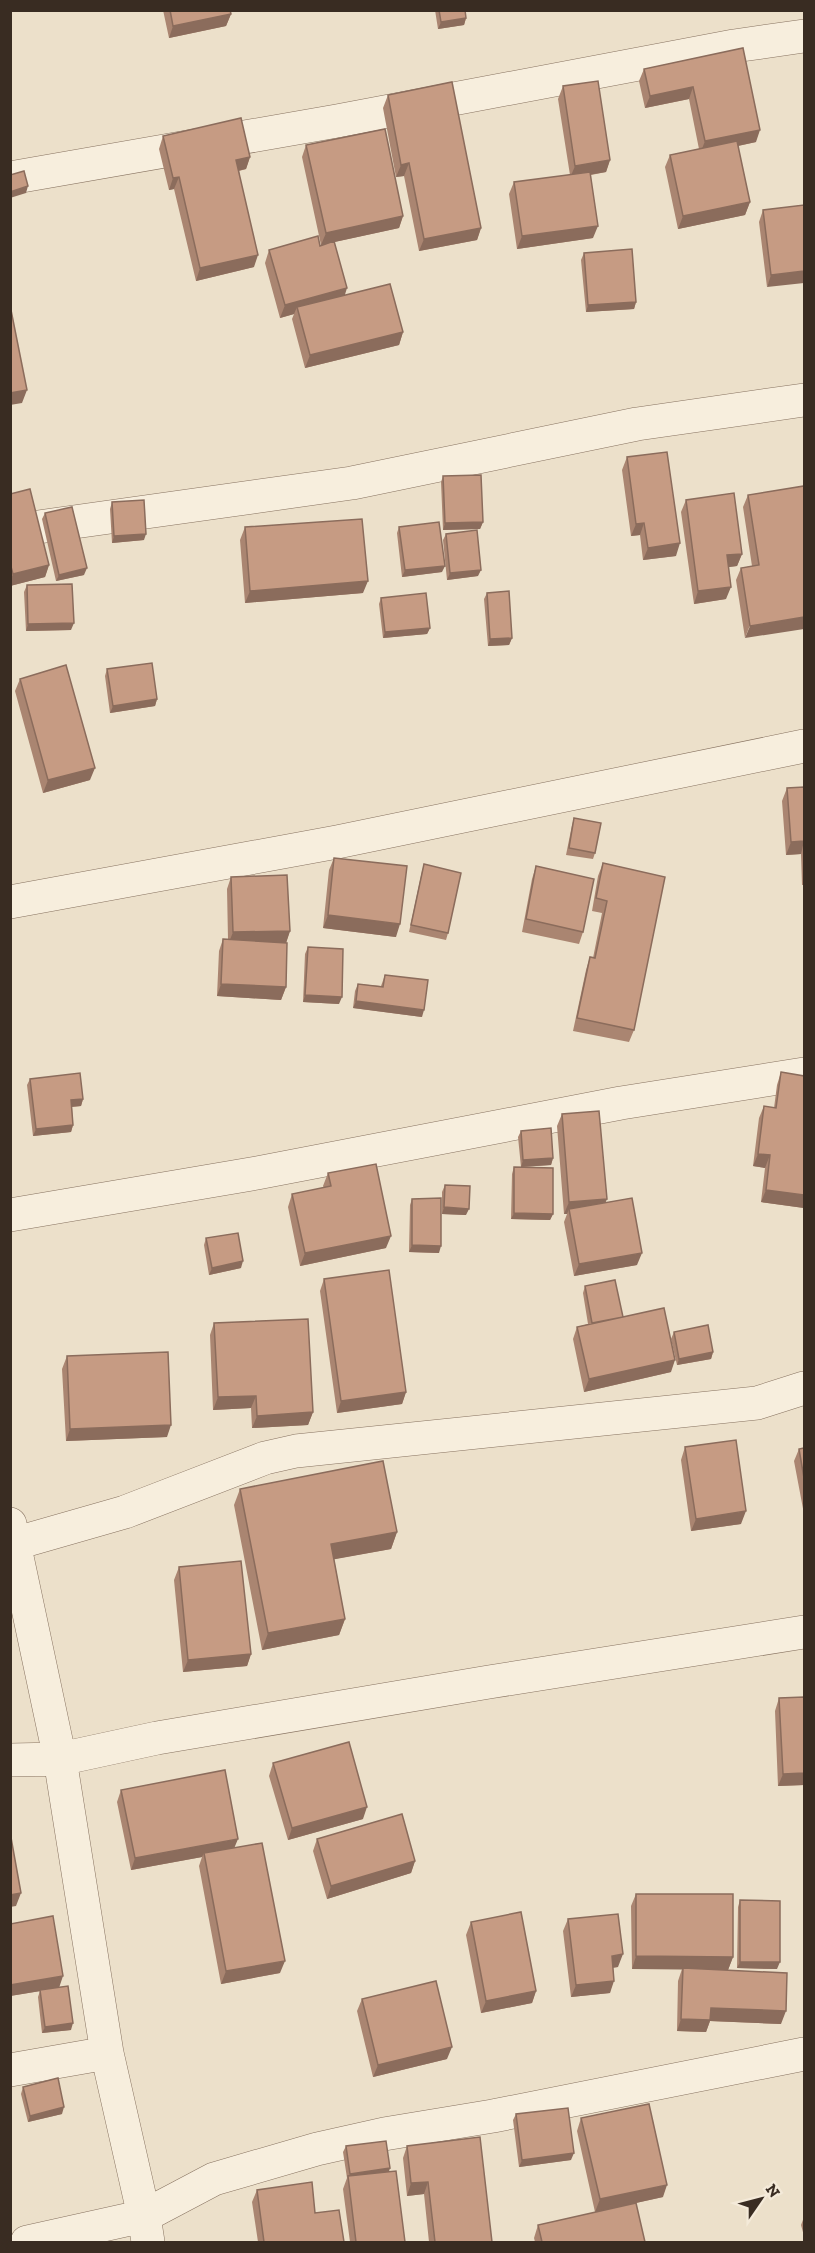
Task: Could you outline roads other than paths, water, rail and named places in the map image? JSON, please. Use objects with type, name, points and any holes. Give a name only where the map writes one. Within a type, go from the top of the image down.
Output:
[{"type":"street","points":[[10,178],[337,121],[734,46],[804,36]]},
{"type":"street","points":[[10,531],[352,483],[637,423],[804,400]]},
{"type":"street","points":[[10,902],[336,842],[804,746]]},
{"type":"street","points":[[10,1215],[246,1175],[621,1103],[804,1074]]},
{"type":"street","points":[[146,2229],[107,2053],[60,1759],[12,1538],[125,1512],[265,1458],[296,1451],[757,1403],[804,1388]]},
{"type":"street","points":[[10,1760],[60,1759],[168,1736],[804,1632]]},
{"type":"street","points":[[10,2070],[107,2053]]},
{"type":"street","points":[[27,2242],[146,2229],[214,2179],[316,2149],[804,2054]]}]
